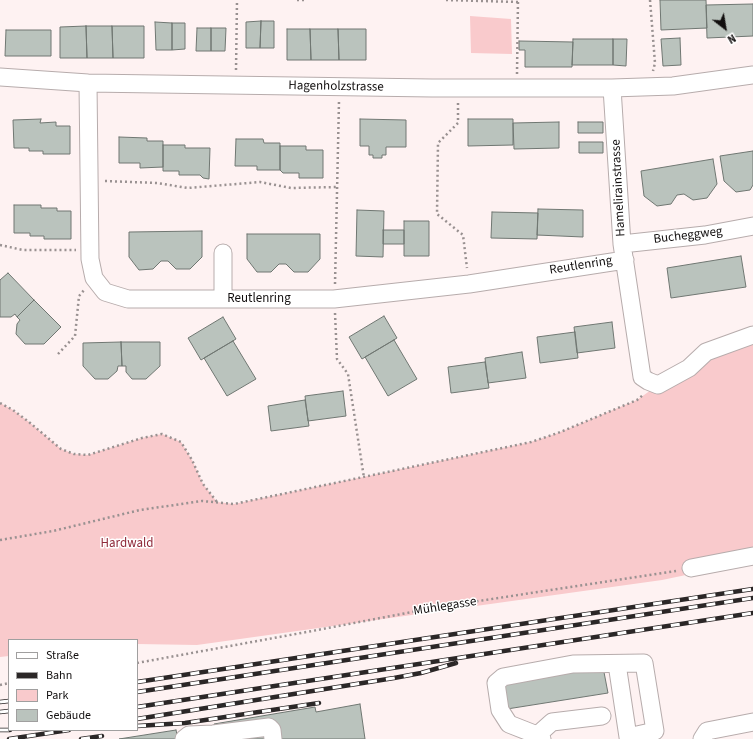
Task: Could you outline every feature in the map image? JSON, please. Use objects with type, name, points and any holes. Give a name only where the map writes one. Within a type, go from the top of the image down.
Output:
[{"type":"street","name":"Hagenholzstrasse","points":[[0,77],[88,83],[458,88],[612,88],[672,86],[753,75]]},
{"type":"street","points":[[88,83],[90,259],[94,278]]},
{"type":"street","name":"Hamelirainstrasse","points":[[612,88],[623,252],[642,377],[658,385]]},
{"type":"street","name":"Bucheggweg","points":[[623,252],[753,226]]},
{"type":"street","name":"Reutlenring","points":[[94,278],[106,292],[128,299],[334,299],[469,284],[623,252]]},
{"type":"street","points":[[224,253],[224,299]]},
{"type":"street","points":[[658,385],[689,368],[706,352],[753,336]]},
{"type":"street","points":[[691,568],[753,556]]},
{"type":"street","points":[[602,716],[552,722],[537,738],[509,724],[500,710],[496,682],[503,677],[573,664],[617,664]]},
{"type":"street","points":[[702,739],[708,731],[753,722]]},
{"type":"street","points":[[184,739],[189,735],[213,734],[270,727],[272,730],[273,739]]},
{"type":"path","points":[[236,85],[237,0]]},
{"type":"path","points":[[297,0],[307,0]]},
{"type":"path","points":[[446,0],[518,1],[517,88]]},
{"type":"path","points":[[649,86],[655,63],[650,0]]},
{"type":"path","points":[[458,88],[458,123],[438,143],[437,214],[463,235],[469,284]]},
{"type":"path","points":[[89,180],[157,183],[188,188],[260,182],[291,188],[337,188]]},
{"type":"path","points":[[0,245],[23,250],[68,251],[90,249]]},
{"type":"path","points":[[58,354],[75,336],[79,296],[94,278]]},
{"type":"path","points":[[0,540],[53,531],[140,510],[202,501],[234,504],[531,442],[558,433],[637,400],[658,385]]},
{"type":"path","points":[[0,403],[29,422],[61,449],[74,454],[88,455],[142,438],[162,434],[181,442],[192,460],[203,484],[218,502]]},
{"type":"path","name":"Mühlegasse","points":[[138,663],[433,608],[691,568]]},
{"type":"green space","points":[[470,16],[511,19],[512,54],[471,53]]},
{"type":"green space","name":"Hardwald","points":[[753,335],[753,561],[662,580],[197,645],[138,644],[138,639],[8,639],[8,656],[0,657],[0,403],[13,410],[29,422],[61,449],[74,454],[88,455],[142,438],[162,434],[181,442],[192,460],[203,484],[217,502],[234,504],[531,442],[558,433],[637,400],[658,385]]},
{"type":"building","points":[[660,0],[706,0],[707,28],[661,30]]},
{"type":"building","points":[[753,4],[753,36],[707,38],[706,5]]},
{"type":"building","points":[[261,21],[274,21],[274,48],[260,48]]},
{"type":"building","points":[[261,21],[260,48],[246,48],[246,22]]},
{"type":"building","points":[[155,22],[172,23],[172,50],[156,50]]},
{"type":"building","points":[[172,23],[185,23],[185,49],[172,50]]},
{"type":"building","points":[[86,26],[112,26],[113,58],[87,58]]},
{"type":"building","points":[[86,26],[87,58],[60,58],[60,27]]},
{"type":"building","points":[[112,26],[144,26],[144,58],[113,58]]},
{"type":"building","points":[[197,28],[211,28],[211,51],[196,51]]},
{"type":"building","points":[[211,28],[226,28],[225,51],[211,51]]},
{"type":"building","points":[[287,29],[310,29],[311,60],[287,60]]},
{"type":"building","points":[[310,29],[338,29],[339,60],[311,60]]},
{"type":"building","points":[[338,29],[366,29],[366,60],[339,60]]},
{"type":"building","points":[[6,30],[51,30],[51,56],[5,56]]},
{"type":"building","points":[[680,38],[681,65],[663,66],[661,39]]},
{"type":"building","points":[[573,39],[613,39],[613,65],[572,65]]},
{"type":"building","points":[[613,39],[627,39],[626,66],[613,65]]},
{"type":"building","points":[[519,41],[573,42],[572,67],[525,67],[525,50],[519,50]]},
{"type":"building","points":[[41,119],[40,123],[56,122],[56,126],[70,126],[70,154],[43,154],[43,151],[29,151],[29,148],[14,148],[13,120]]},
{"type":"building","points":[[360,119],[406,120],[406,147],[386,147],[386,155],[382,155],[382,158],[373,158],[373,155],[369,155],[369,146],[360,146]]},
{"type":"building","points":[[468,119],[513,119],[513,145],[468,146]]},
{"type":"building","points":[[559,122],[559,148],[514,149],[513,123]]},
{"type":"building","points":[[578,122],[603,122],[603,133],[578,133]]},
{"type":"building","points":[[119,137],[147,138],[147,141],[163,141],[163,167],[140,168],[140,163],[119,163]]},
{"type":"building","points":[[236,139],[263,139],[264,143],[280,143],[280,170],[257,170],[257,166],[235,166]]},
{"type":"building","points":[[579,142],[603,142],[603,153],[579,153]]},
{"type":"building","points":[[163,145],[185,145],[185,148],[210,148],[209,179],[203,178],[200,175],[179,175],[179,171],[163,171]]},
{"type":"building","points":[[280,146],[306,146],[306,150],[323,150],[323,178],[299,178],[299,173],[283,173],[280,170]]},
{"type":"building","points":[[753,151],[753,185],[750,190],[736,192],[724,181],[720,156]]},
{"type":"building","points":[[713,159],[717,184],[707,198],[693,200],[684,194],[677,195],[671,204],[657,206],[644,196],[641,171]]},
{"type":"building","points":[[14,205],[41,205],[41,208],[57,208],[57,211],[71,211],[71,239],[44,239],[44,236],[30,236],[30,233],[14,233]]},
{"type":"building","points":[[538,209],[583,210],[583,237],[537,235]]},
{"type":"building","points":[[357,210],[384,211],[383,257],[356,256]]},
{"type":"building","points":[[492,212],[538,213],[537,239],[491,238]]},
{"type":"building","points":[[404,221],[429,221],[429,256],[404,256]]},
{"type":"building","points":[[383,230],[404,230],[404,244],[383,244]]},
{"type":"building","points":[[202,231],[202,257],[190,269],[176,269],[168,261],[161,261],[153,269],[139,270],[129,257],[129,232]]},
{"type":"building","points":[[247,234],[320,234],[320,259],[308,272],[294,272],[286,264],[279,264],[271,272],[257,272],[247,259]]},
{"type":"building","points":[[741,256],[746,287],[671,298],[667,268]]},
{"type":"building","points":[[8,273],[34,300],[17,317],[15,314],[11,317],[0,317],[0,280]]},
{"type":"building","points":[[34,300],[61,327],[44,344],[25,344],[16,334],[17,324],[20,320],[17,317]]},
{"type":"building","points":[[384,316],[397,338],[362,359],[349,337]]},
{"type":"building","points":[[223,317],[236,339],[201,360],[188,338]]},
{"type":"building","points":[[612,322],[615,348],[577,353],[574,327]]},
{"type":"building","points":[[575,332],[578,358],[540,363],[537,337]]},
{"type":"building","points":[[394,340],[417,379],[388,396],[365,357]]},
{"type":"building","points":[[233,341],[256,379],[227,396],[204,358]]},
{"type":"building","points":[[121,342],[160,342],[160,366],[146,379],[132,379],[126,372],[126,366],[122,366]]},
{"type":"building","points":[[121,342],[122,366],[118,366],[117,371],[108,379],[95,379],[83,366],[83,343]]},
{"type":"building","points":[[522,352],[526,378],[488,383],[485,358]]},
{"type":"building","points":[[485,362],[489,388],[451,393],[448,367]]},
{"type":"building","points":[[343,391],[346,416],[308,421],[305,396]]},
{"type":"building","points":[[305,400],[309,426],[271,431],[268,406]]},
{"type":"building","points":[[603,667],[608,693],[507,709],[503,682]]},
{"type":"building","points":[[360,704],[365,739],[217,739],[214,724],[315,707],[316,712]]},
{"type":"building","points":[[176,730],[178,739],[119,739]]},
{"type":"railway","points":[[138,682],[753,589]]},
{"type":"railway","points":[[138,692],[753,598]]},
{"type":"railway","points":[[138,707],[753,613]]},
{"type":"railway","points":[[138,719],[394,678],[421,673],[456,663]]},
{"type":"railway","points":[[0,702],[8,701]]},
{"type":"railway","points":[[138,726],[185,723],[319,703]]},
{"type":"railway","points":[[0,712],[8,711]]},
{"type":"railway","points":[[0,730],[8,730]]},
{"type":"railway","points":[[9,739],[62,731]]},
{"type":"railway","points":[[81,739],[102,736]]}]
